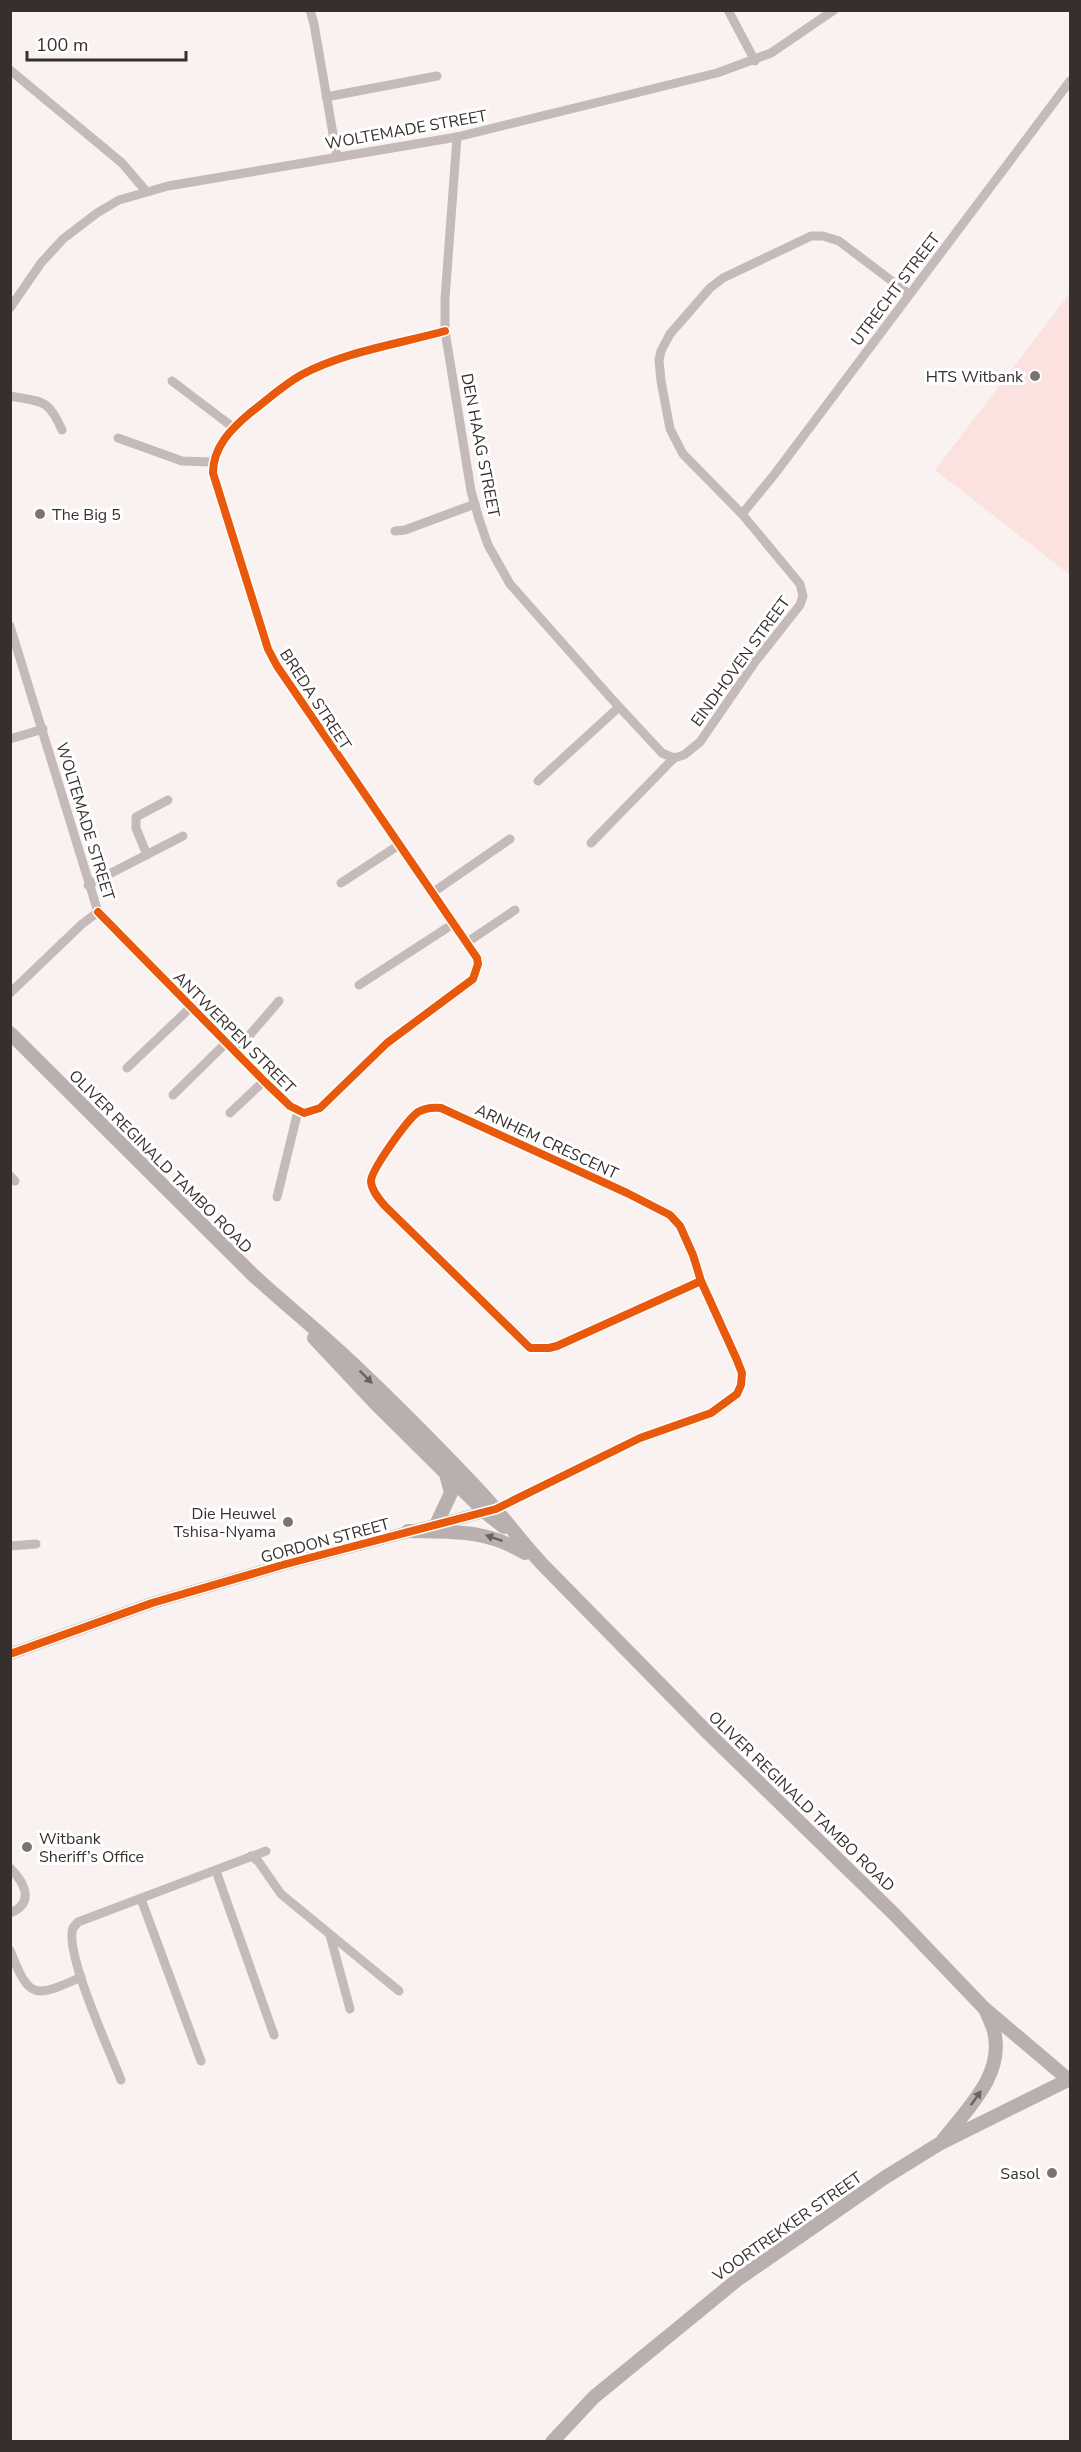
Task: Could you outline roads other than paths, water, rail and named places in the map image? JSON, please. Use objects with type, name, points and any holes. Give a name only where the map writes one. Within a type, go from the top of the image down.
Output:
[{"type":"main road","name":"OLIVER REGINALD TAMBO ROAD","points":[[10,1033],[291,1311],[328,1355],[446,1473],[491,1511]]},
{"type":"main road","name":"OLIVER REGINALD TAMBO ROAD","points":[[291,1311],[336,1348],[544,1566],[709,1734],[894,1914],[984,2008],[1070,2080]]},
{"type":"main road","points":[[436,1525],[450,1498],[446,1473]]},
{"type":"main road","points":[[408,1532],[484,1534],[510,1544],[544,1566]]},
{"type":"main road","points":[[939,2144],[986,2084],[993,2065],[996,2048],[994,2031],[984,2008]]},
{"type":"main road","name":"VOORTREKKER STREET","points":[[552,2442],[594,2397],[737,2280],[884,2178],[939,2144],[1070,2080]]},
{"type":"street","points":[[323,10],[310,12],[337,157]]},
{"type":"street","points":[[728,10],[755,61]]},
{"type":"street","name":"WOLTEMADE STREET","points":[[10,308],[41,263],[63,239],[97,213],[119,200],[145,190],[457,138],[717,73],[755,61],[771,53],[834,10]]},
{"type":"street","points":[[10,70],[122,164],[145,190]]},
{"type":"street","points":[[326,97],[437,76]]},
{"type":"street","name":"UTRECHT STREET","points":[[742,514],[774,475],[1071,81]]},
{"type":"street","name":"DEN HAAG STREET","points":[[457,138],[445,299],[445,331],[475,504],[488,544],[510,584],[662,753],[674,758]]},
{"type":"street","name":"EINDHOVEN STREET","points":[[591,843],[674,758],[684,755],[700,742],[755,662],[802,600],[803,589],[800,584],[742,514],[683,454],[670,429],[659,360],[670,334],[710,288],[723,278],[811,236],[823,236],[840,241],[909,294]]},
{"type":"street","points":[[118,438],[182,461],[213,462],[218,449],[234,428],[282,387],[303,374],[348,357],[445,331]]},
{"type":"street","points":[[172,381],[234,428]]},
{"type":"street","points":[[10,396],[49,406],[62,430]]},
{"type":"street","name":"BREDA STREET","points":[[213,462],[217,490],[268,649],[277,666],[477,958],[478,964],[473,979],[387,1043]]},
{"type":"street","points":[[395,531],[405,530],[475,504]]},
{"type":"street","name":"WOLTEMADE STREET","points":[[10,626],[98,912],[82,924],[10,993]]},
{"type":"street","points":[[538,782],[619,707]]},
{"type":"street","points":[[10,739],[43,729]]},
{"type":"street","points":[[147,855],[136,828],[136,817],[168,800]]},
{"type":"street","points":[[88,885],[183,836]]},
{"type":"street","points":[[432,893],[510,839]]},
{"type":"street","points":[[341,883],[399,845]]},
{"type":"street","points":[[466,943],[515,910]]},
{"type":"street","name":"ANTWERPEN STREET","points":[[98,912],[190,1008],[297,1111],[311,1112],[320,1108],[387,1043]]},
{"type":"street","points":[[359,986],[453,924]]},
{"type":"street","points":[[235,1052],[279,1001]]},
{"type":"street","points":[[127,1068],[190,1008]]},
{"type":"street","points":[[173,1095],[226,1043]]},
{"type":"street","points":[[230,1113],[264,1081]]},
{"type":"street","name":"ARNHEM CRESCENT","points":[[700,1281],[557,1346],[530,1348],[385,1206],[373,1189],[371,1180],[380,1161],[416,1113],[432,1107],[441,1108],[670,1215],[680,1226],[693,1255],[700,1281],[737,1360],[742,1373],[741,1385]]},
{"type":"street","points":[[277,1197],[297,1111]]},
{"type":"street","name":"GORDON STREET","points":[[10,1654],[144,1605],[491,1511],[640,1438],[711,1413],[736,1394],[741,1385]]},
{"type":"street","points":[[10,1546],[36,1544]]},
{"type":"street","points":[[122,2080],[81,1977],[70,1942],[73,1928],[78,1922],[266,1851]]},
{"type":"street","points":[[251,1856],[258,1861],[281,1894],[399,1991]]},
{"type":"street","points":[[10,1868],[24,1885],[27,1895],[22,1905],[10,1913]]},
{"type":"street","points":[[216,1871],[274,2035]]},
{"type":"street","points":[[141,1899],[201,2061]]},
{"type":"street","points":[[330,1935],[350,2009]]},
{"type":"street","points":[[10,1950],[27,1985],[36,1992],[50,1991],[81,1977]]},
{"type":"place","name":"HTS Witbank","points":[[1035,376]]},
{"type":"place","name":"The Big 5","points":[[40,514]]},
{"type":"place","name":"Die Heuwel Tshisa-Nyama","points":[[288,1522]]},
{"type":"place","name":"Witbank Sheriff’s Office","points":[[27,1847]]},
{"type":"place","name":"Sasol","points":[[1052,2173]]}]
